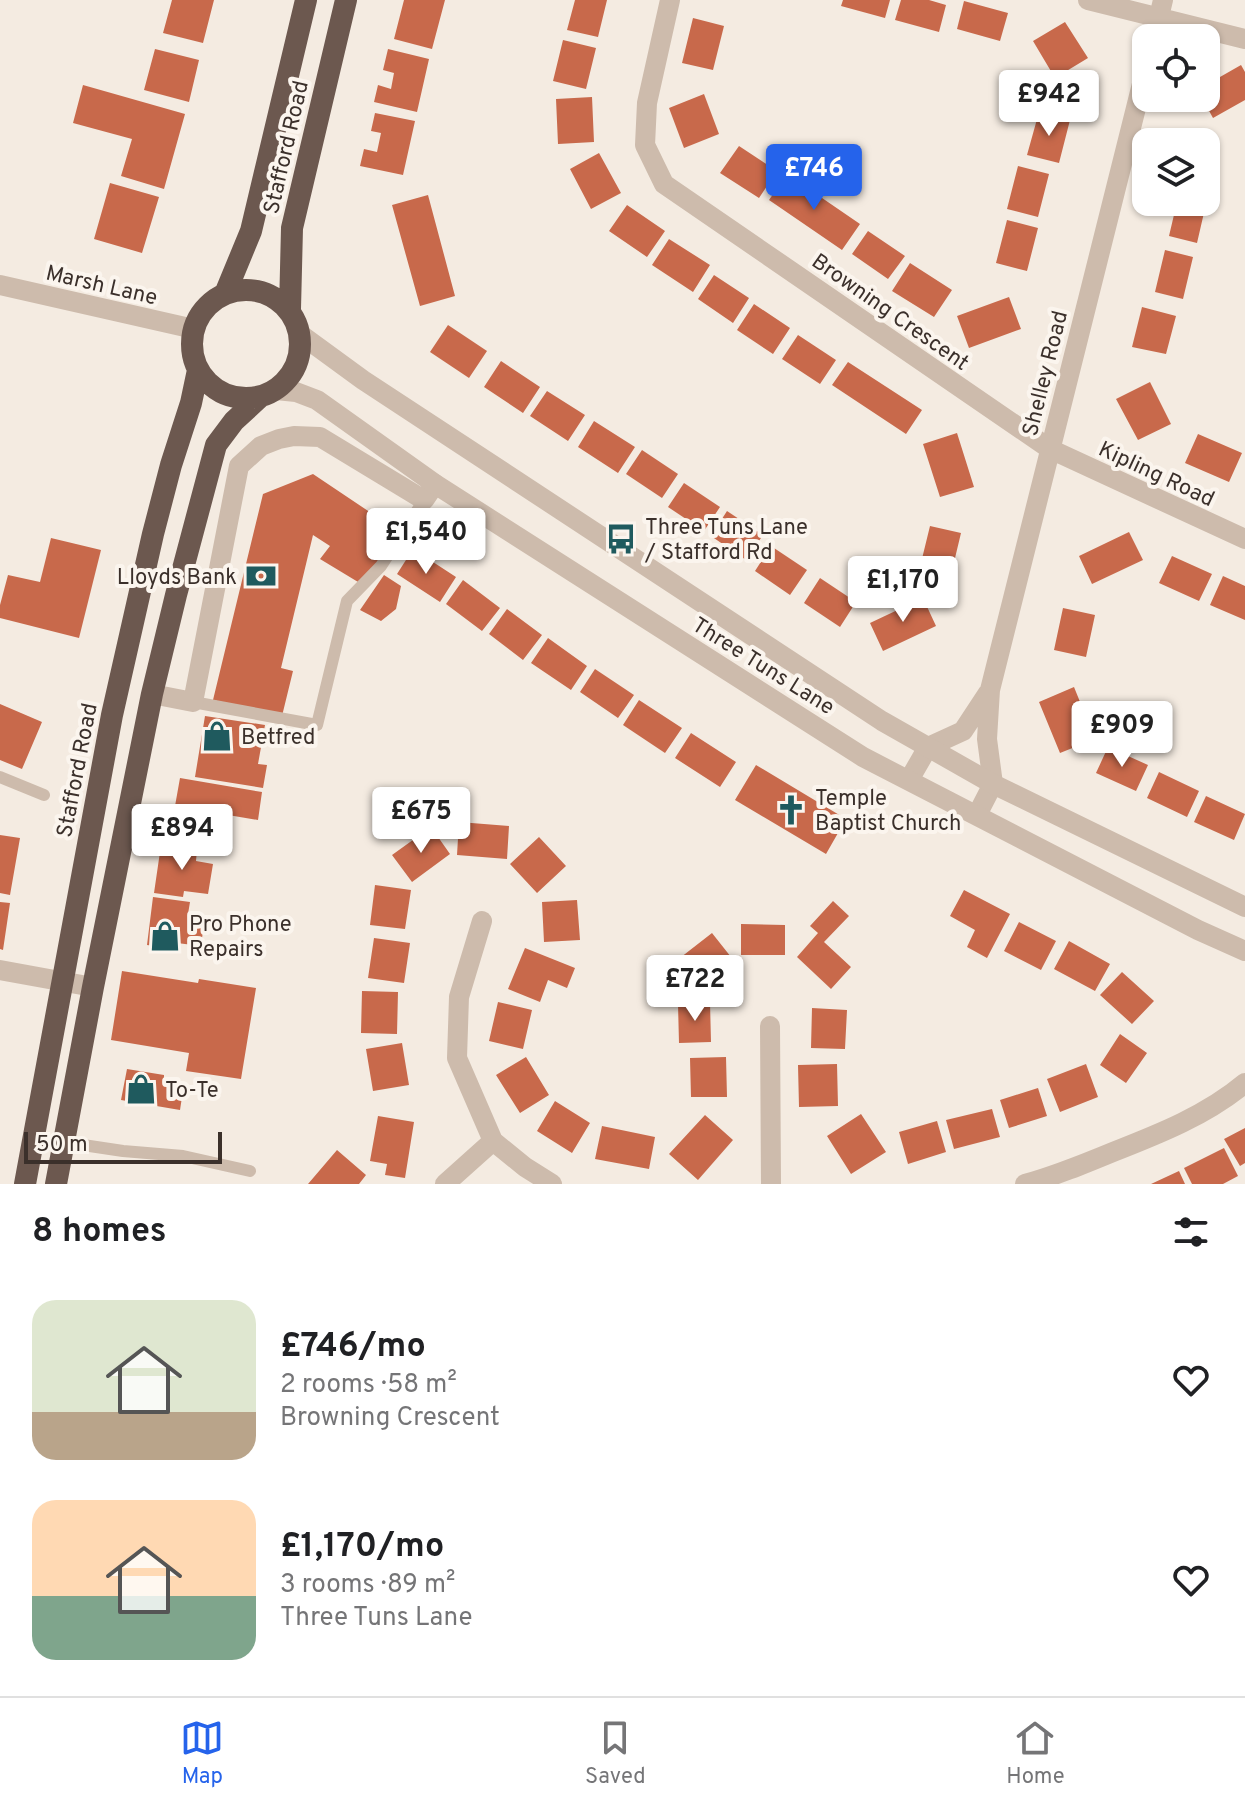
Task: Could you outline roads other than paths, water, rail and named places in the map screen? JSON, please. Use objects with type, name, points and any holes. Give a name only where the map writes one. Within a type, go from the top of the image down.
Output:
[{"type":"highway","name":"Stafford Road","points":[[225,294],[251,231],[306,0]]},
{"type":"highway","name":"Stafford Road","points":[[290,309],[292,228],[346,0]]},
{"type":"highway","points":[[56,1184],[152,694],[216,445],[234,421],[289,379],[300,349],[296,319],[280,300],[257,291],[225,294],[201,314],[194,329],[193,356],[198,370],[214,389],[224,395],[241,398],[268,394]]},
{"type":"highway","name":"Stafford Road","points":[[25,1184],[112,715],[153,534],[198,370]]},
{"type":"street","name":"Browning Crescent","points":[[670,0],[647,103],[645,145],[664,184],[1050,449]]},
{"type":"street","points":[[1088,0],[1161,9],[1245,39]]},
{"type":"street","name":"Shelley Road","points":[[993,784],[987,739],[990,690],[1135,112]]},
{"type":"street","name":"Marsh Lane","points":[[0,285],[194,329]]},
{"type":"street","name":"Three Tuns Lane","points":[[300,334],[363,380],[882,721],[993,784],[1245,907]]},
{"type":"street","name":"Three Tuns Lane","points":[[268,394],[296,392],[317,400],[429,492],[863,757],[1198,930],[1245,951]]},
{"type":"street","points":[[152,694],[193,702],[239,466],[261,446],[294,436],[320,437],[429,492]]},
{"type":"street","name":"Kipling Road","points":[[1050,449],[1245,539]]},
{"type":"street","name":"Shelley Road","points":[[928,747],[963,731],[990,690]]},
{"type":"street","points":[[909,780],[928,747]]},
{"type":"street","points":[[977,815],[993,784]]},
{"type":"street","points":[[482,921],[459,997],[457,1058],[493,1141],[552,1184]]},
{"type":"street","points":[[0,970],[93,987]]},
{"type":"street","points":[[770,1026],[771,1184]]},
{"type":"street","points":[[1025,1184],[1154,1136],[1224,1101],[1245,1083]]},
{"type":"street","points":[[445,1184],[493,1141]]},
{"type":"lane","points":[[193,702],[317,725],[347,601],[381,566],[429,492]]},
{"type":"lane","points":[[0,777],[44,795]]},
{"type":"lane","points":[[63,1142],[183,1156],[250,1171]]},
{"type":"place","name":"Three Tuns Lane / Stafford Rd","points":[[621,539]]},
{"type":"place","name":"Lloyds Bank","points":[[261,576]]},
{"type":"place","name":"Betfred","points":[[217,736]]},
{"type":"place","name":"Temple Baptist Church","points":[[791,810]]},
{"type":"place","name":"Pro Phone Repairs","points":[[165,936]]},
{"type":"place","name":"To-Te","points":[[141,1089]]}]
